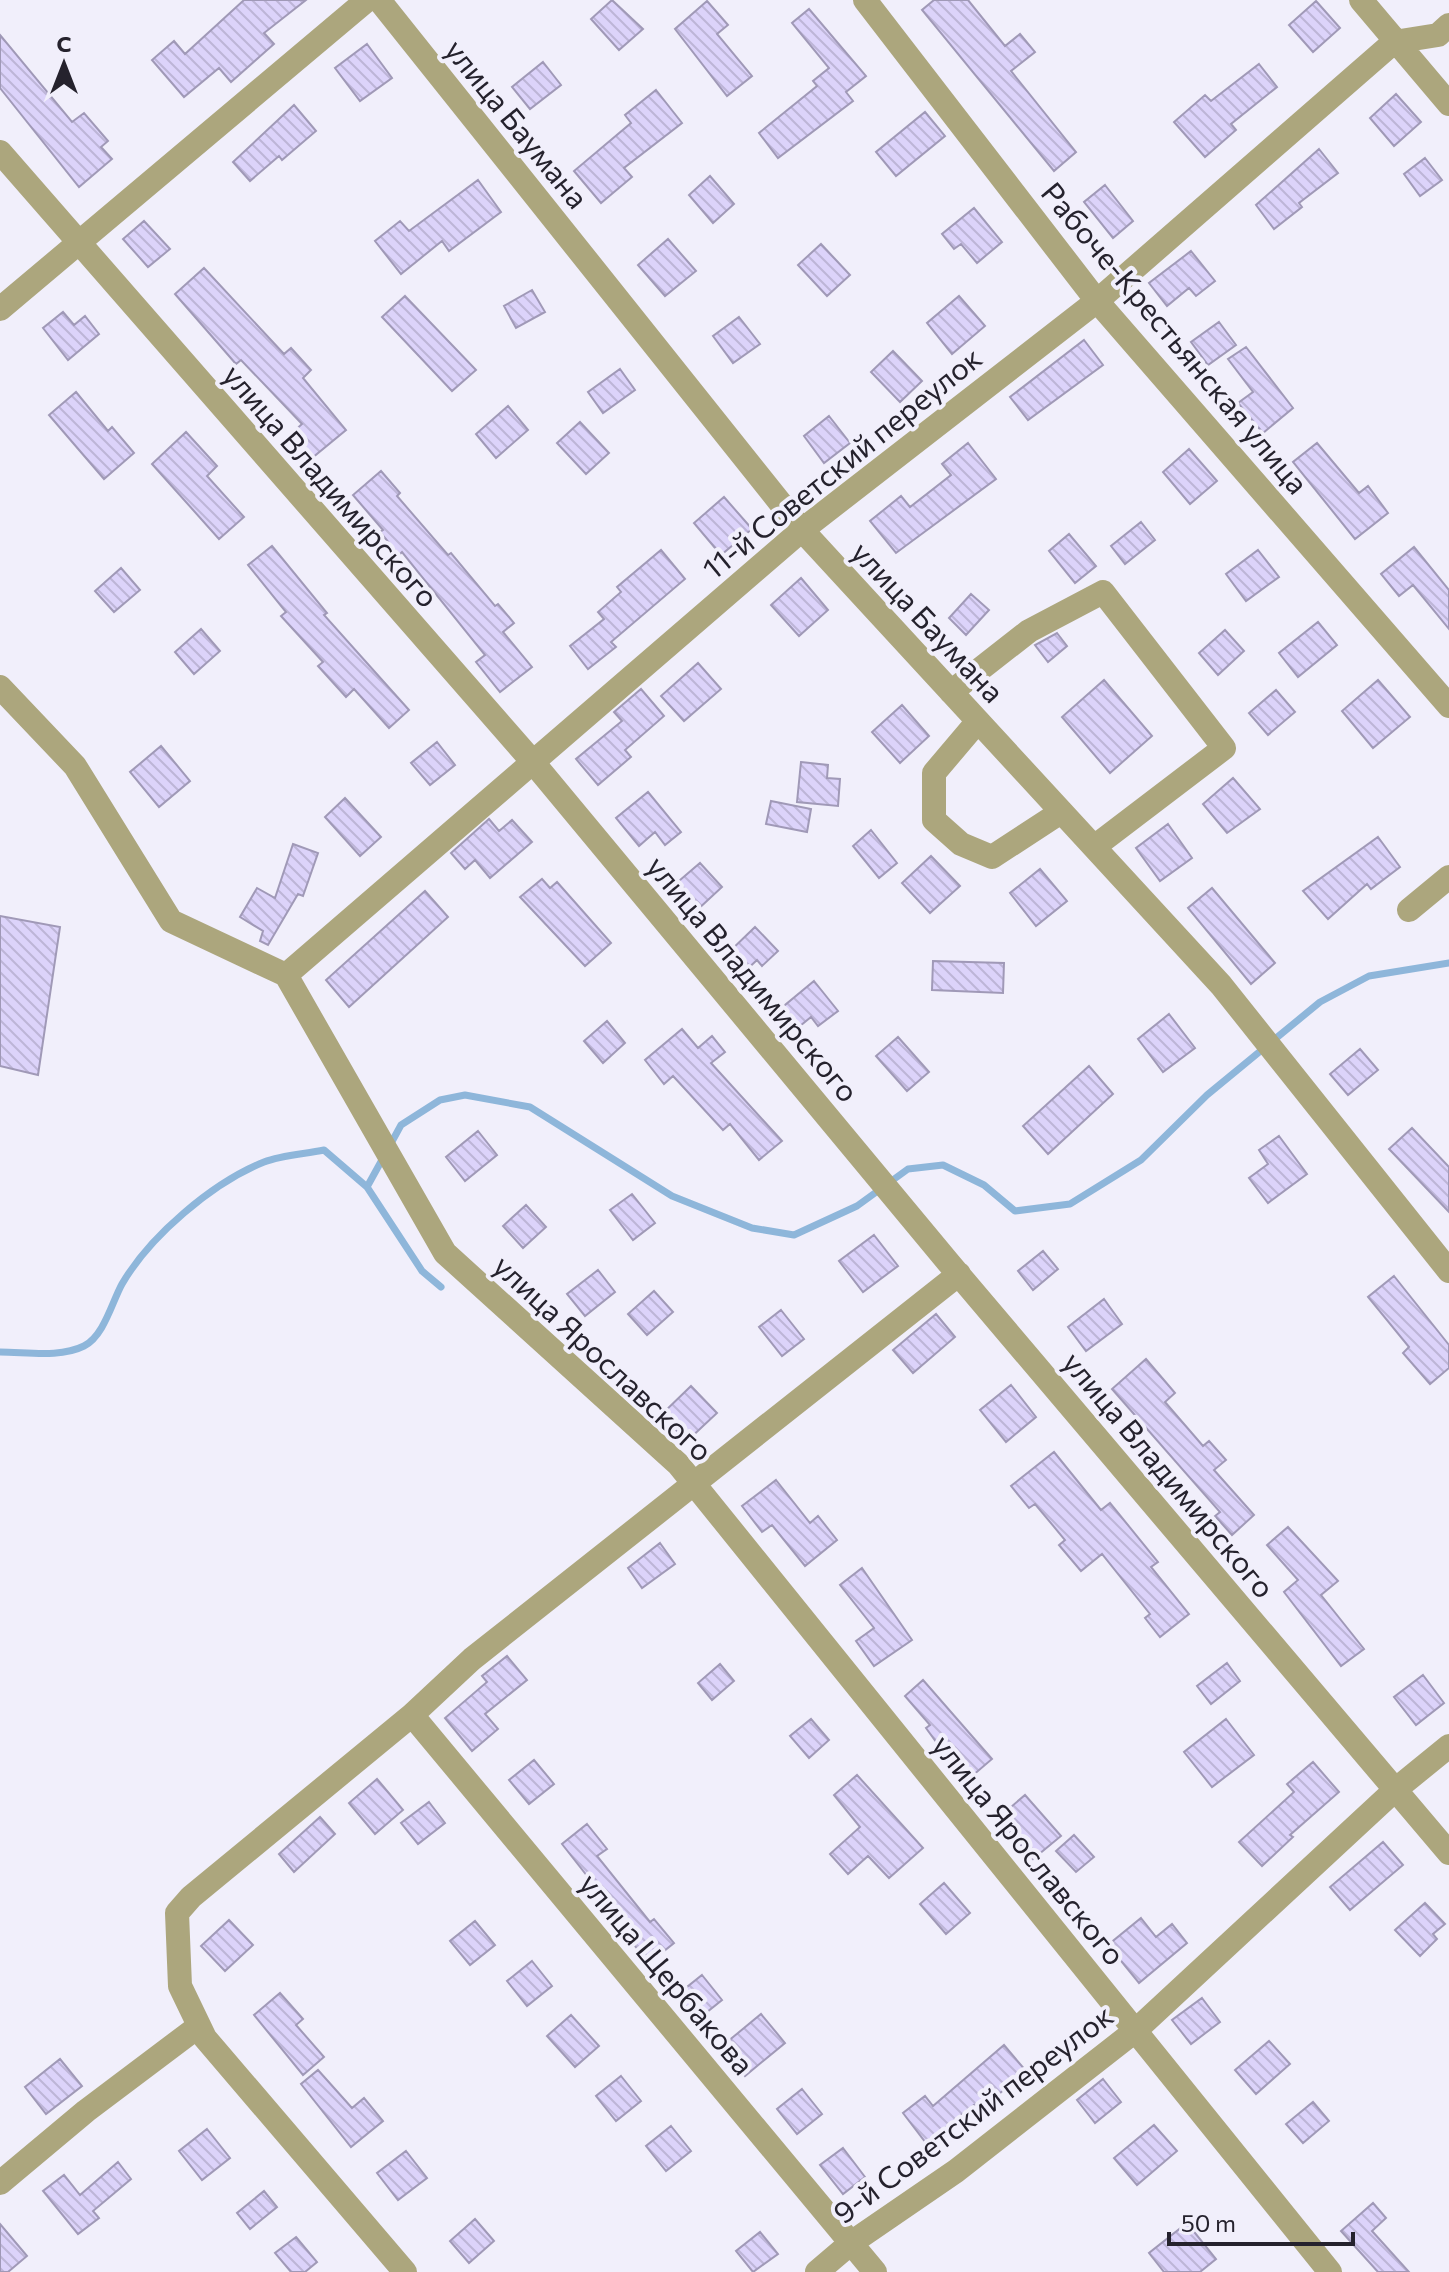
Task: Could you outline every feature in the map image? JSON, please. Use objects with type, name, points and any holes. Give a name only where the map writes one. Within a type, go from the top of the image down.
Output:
[{"type":"street","points":[[0,309],[79,246],[367,0]]},
{"type":"street","name":"улица Баумана","points":[[379,0],[802,530],[1221,985],[1449,1271]]},
{"type":"street","name":"Рабоче-Крестьянская улица","points":[[865,0],[1097,301],[1449,706]]},
{"type":"street","points":[[1361,0],[1449,104]]},
{"type":"street","points":[[1394,42],[1438,35],[1449,25]]},
{"type":"street","name":"11-й Советский переулок","points":[[286,975],[802,530],[1097,301],[1394,42]]},
{"type":"street","name":"улица Владимирского","points":[[0,152],[532,761],[959,1274],[1449,1853]]},
{"type":"street","points":[[951,692],[1029,631],[1103,592],[1224,748],[1094,847]]},
{"type":"street","points":[[0,687],[75,766],[171,921],[286,975]]},
{"type":"street","points":[[978,721],[934,773],[934,820],[961,844],[992,857],[1061,812]]},
{"type":"street","points":[[1409,910],[1449,877]]},
{"type":"street","name":"улица Ярославского","points":[[286,975],[445,1253],[678,1464],[1330,2272]]},
{"type":"street","points":[[405,2272],[202,2032],[180,1986],[177,1913],[191,1897],[412,1715],[472,1659],[959,1274]]},
{"type":"street","name":"улица Щербакова","points":[[412,1715],[875,2272]]},
{"type":"street","name":"9-й Советский переулок","points":[[817,2272],[851,2243],[956,2171],[1135,2031],[1395,1790],[1449,1746]]},
{"type":"street","points":[[0,2183],[86,2111],[202,2032]]},
{"type":"building","points":[[244,0],[306,0],[264,33],[274,44],[231,82],[219,68],[184,97],[152,60],[174,41],[185,54]]},
{"type":"building","points":[[612,0],[643,29],[619,50],[591,19]]},
{"type":"building","points":[[934,0],[968,0],[1005,46],[1020,34],[1035,52],[1011,71],[1076,152],[1054,171],[922,10]]},
{"type":"building","points":[[707,1],[728,25],[717,34],[752,76],[727,96],[675,29]]},
{"type":"building","points":[[1316,1],[1340,28],[1313,52],[1289,25]]},
{"type":"building","points":[[809,9],[866,76],[846,92],[853,101],[778,158],[759,133],[817,86],[813,81],[829,68],[792,23]]},
{"type":"building","points":[[0,35],[72,122],[84,113],[108,141],[101,147],[112,159],[79,187],[0,88]]},
{"type":"building","points":[[367,44],[392,78],[360,101],[335,68]]},
{"type":"building","points":[[543,62],[561,85],[530,109],[512,87]]},
{"type":"building","points":[[1259,64],[1277,87],[1231,124],[1236,130],[1205,157],[1174,122],[1205,95],[1211,101]]},
{"type":"building","points":[[656,90],[682,123],[624,168],[632,177],[601,203],[574,171],[631,123],[625,115]]},
{"type":"building","points":[[1396,94],[1421,122],[1394,146],[1370,118]]},
{"type":"building","points":[[294,105],[316,131],[282,160],[279,156],[250,181],[233,162]]},
{"type":"building","points":[[925,112],[945,136],[896,176],[876,152]]},
{"type":"building","points":[[1319,149],[1338,173],[1299,203],[1302,207],[1274,229],[1256,205]]},
{"type":"building","points":[[1425,158],[1442,180],[1420,196],[1404,174]]},
{"type":"building","points":[[710,176],[734,204],[713,223],[689,195]]},
{"type":"building","points":[[478,180],[501,212],[449,251],[442,241],[401,274],[375,241],[400,221],[409,231]]},
{"type":"building","points":[[1105,185],[1133,221],[1113,238],[1084,202]]},
{"type":"building","points":[[974,208],[1002,242],[977,263],[961,244],[954,249],[942,234]]},
{"type":"building","points":[[144,221],[170,249],[148,267],[123,239]]},
{"type":"building","points":[[668,239],[696,271],[665,296],[638,265]]},
{"type":"building","points":[[821,244],[850,275],[827,296],[798,265]]},
{"type":"building","points":[[1191,251],[1215,281],[1196,296],[1189,288],[1167,306],[1149,283]]},
{"type":"building","points":[[204,268],[284,354],[291,348],[311,370],[303,378],[346,430],[312,458],[292,433],[302,424],[241,360],[236,364],[175,294]]},
{"type":"building","points":[[532,290],[545,312],[516,328],[504,306]]},
{"type":"building","points":[[405,296],[476,370],[452,391],[382,317]]},
{"type":"building","points":[[959,296],[985,326],[952,354],[927,323]]},
{"type":"building","points":[[63,312],[74,325],[85,316],[99,334],[68,360],[43,328]]},
{"type":"building","points":[[739,317],[760,344],[733,363],[713,336]]},
{"type":"building","points":[[1219,322],[1236,345],[1208,365],[1191,342]]},
{"type":"building","points":[[1084,340],[1103,365],[1028,420],[1010,397]]},
{"type":"building","points":[[1246,347],[1293,408],[1263,433],[1238,403],[1253,392],[1228,359]]},
{"type":"building","points":[[893,351],[922,381],[900,402],[871,372]]},
{"type":"building","points":[[620,369],[635,390],[603,413],[588,392]]},
{"type":"building","points":[[76,392],[108,431],[112,427],[134,453],[104,479],[49,415]]},
{"type":"building","points":[[508,406],[528,430],[496,458],[476,434]]},
{"type":"building","points":[[829,416],[850,443],[824,463],[804,436]]},
{"type":"building","points":[[580,422],[609,453],[586,474],[557,443]]},
{"type":"building","points":[[186,432],[217,466],[207,476],[244,517],[219,539],[152,464]]},
{"type":"building","points":[[968,443],[996,479],[896,553],[870,521],[901,496],[910,507],[951,475],[942,464]]},
{"type":"building","points":[[1317,443],[1359,493],[1368,486],[1388,513],[1355,539],[1293,462]]},
{"type":"building","points":[[1189,449],[1217,481],[1190,504],[1163,472]]},
{"type":"building","points":[[381,471],[400,493],[397,496],[448,555],[451,553],[495,606],[498,604],[514,623],[503,632],[532,667],[500,692],[476,662],[485,655],[402,552],[399,555],[380,532],[383,530],[353,495]]},
{"type":"building","points":[[724,497],[752,529],[721,555],[694,523]]},
{"type":"building","points":[[1141,522],[1155,540],[1125,564],[1111,546]]},
{"type":"building","points":[[1069,534],[1096,566],[1075,583],[1049,551]]},
{"type":"building","points":[[272,546],[327,613],[324,615],[409,710],[389,728],[354,689],[346,697],[318,666],[323,662],[281,616],[286,612],[248,565]]},
{"type":"building","points":[[1414,547],[1449,590],[1449,629],[1413,585],[1399,596],[1381,574]]},
{"type":"building","points":[[661,550],[685,579],[611,642],[616,647],[588,669],[570,646],[604,619],[598,612],[621,592],[617,587]]},
{"type":"building","points":[[1258,550],[1279,577],[1246,601],[1226,574]]},
{"type":"building","points":[[121,568],[140,590],[114,612],[95,591]]},
{"type":"building","points":[[801,578],[828,610],[799,636],[771,605]]},
{"type":"building","points":[[971,594],[989,610],[966,635],[949,618]]},
{"type":"building","points":[[1318,622],[1337,645],[1298,677],[1279,653]]},
{"type":"building","points":[[201,629],[220,651],[194,674],[175,652]]},
{"type":"building","points":[[1225,630],[1244,651],[1218,675],[1199,653]]},
{"type":"building","points":[[1057,633],[1067,646],[1048,662],[1035,645]]},
{"type":"building","points":[[698,663],[721,689],[684,721],[661,696]]},
{"type":"building","points":[[1104,680],[1152,736],[1110,773],[1062,717]]},
{"type":"building","points":[[1378,680],[1410,717],[1373,748],[1342,711]]},
{"type":"building","points":[[641,689],[664,716],[625,750],[631,757],[598,785],[576,759],[622,721],[614,712]]},
{"type":"building","points":[[1276,690],[1295,712],[1268,735],[1249,713]]},
{"type":"building","points":[[902,705],[929,736],[900,763],[872,732]]},
{"type":"building","points":[[437,742],[455,765],[430,785],[411,763]]},
{"type":"building","points":[[161,746],[190,781],[159,807],[130,772]]},
{"type":"building","points":[[801,762],[828,765],[827,778],[840,779],[838,806],[797,802]]},
{"type":"building","points":[[1233,778],[1260,809],[1227,833],[1203,804]]},
{"type":"building","points":[[648,792],[681,832],[665,845],[655,832],[639,846],[616,818]]},
{"type":"building","points":[[345,798],[381,837],[360,856],[325,817]]},
{"type":"building","points":[[771,801],[811,809],[807,832],[766,824]]},
{"type":"building","points":[[489,819],[499,831],[512,820],[532,842],[490,878],[475,860],[465,869],[451,853]]},
{"type":"building","points":[[1168,824],[1192,858],[1160,881],[1136,848]]},
{"type":"building","points":[[871,830],[897,863],[879,878],[853,846]]},
{"type":"building","points":[[1378,837],[1400,867],[1371,889],[1367,884],[1328,919],[1303,891]]},
{"type":"building","points":[[293,844],[318,853],[303,896],[298,894],[268,945],[260,941],[263,931],[240,917],[257,888],[275,898]]},
{"type":"building","points":[[931,856],[960,886],[930,913],[902,883]]},
{"type":"building","points":[[700,863],[722,887],[696,911],[673,886]]},
{"type":"building","points":[[1040,869],[1067,901],[1036,926],[1010,893]]},
{"type":"building","points":[[542,879],[550,888],[557,882],[611,943],[585,966],[520,897]]},
{"type":"building","points":[[1212,888],[1275,963],[1251,984],[1188,908]]},
{"type":"building","points":[[425,891],[448,917],[349,1007],[326,980]]},
{"type":"building","points":[[0,916],[60,927],[38,1075],[0,1066]]},
{"type":"building","points":[[755,927],[778,951],[762,966],[757,960],[744,972],[727,954]]},
{"type":"building","points":[[933,961],[1004,963],[1003,993],[932,990]]},
{"type":"building","points":[[814,981],[838,1011],[818,1026],[811,1017],[795,1030],[779,1010]]},
{"type":"building","points":[[1169,1014],[1195,1048],[1163,1072],[1138,1039]]},
{"type":"building","points":[[607,1021],[625,1043],[603,1063],[584,1041]]},
{"type":"building","points":[[682,1029],[698,1048],[712,1036],[725,1052],[711,1063],[782,1141],[759,1160],[730,1124],[723,1130],[673,1076],[664,1084],[645,1060]]},
{"type":"building","points":[[898,1037],[929,1072],[907,1091],[876,1056]]},
{"type":"building","points":[[1360,1049],[1378,1070],[1348,1095],[1330,1074]]},
{"type":"building","points":[[1089,1066],[1113,1094],[1048,1154],[1023,1126]]},
{"type":"building","points":[[1412,1128],[1449,1167],[1449,1212],[1389,1149]]},
{"type":"building","points":[[478,1131],[497,1155],[465,1181],[446,1157]]},
{"type":"building","points":[[1279,1136],[1307,1174],[1268,1203],[1249,1178],[1268,1164],[1259,1150]]},
{"type":"building","points":[[632,1194],[655,1223],[633,1240],[610,1210]]},
{"type":"building","points":[[526,1205],[546,1227],[523,1248],[503,1226]]},
{"type":"building","points":[[874,1235],[898,1266],[863,1292],[839,1261]]},
{"type":"building","points":[[1043,1251],[1058,1269],[1033,1290],[1018,1271]]},
{"type":"building","points":[[598,1270],[615,1292],[585,1316],[567,1294]]},
{"type":"building","points":[[1394,1276],[1449,1345],[1449,1368],[1430,1384],[1403,1353],[1409,1347],[1368,1297]]},
{"type":"building","points":[[654,1291],[673,1312],[647,1335],[628,1314]]},
{"type":"building","points":[[1104,1299],[1122,1324],[1086,1351],[1068,1327]]},
{"type":"building","points":[[781,1310],[804,1339],[782,1356],[759,1327]]},
{"type":"building","points":[[936,1314],[955,1337],[913,1373],[893,1350]]},
{"type":"building","points":[[1146,1359],[1175,1393],[1165,1402],[1203,1446],[1209,1441],[1226,1460],[1214,1470],[1254,1515],[1232,1535],[1215,1516],[1220,1512],[1112,1389]]},
{"type":"building","points":[[1011,1385],[1036,1417],[1006,1442],[980,1410]]},
{"type":"building","points":[[691,1386],[717,1413],[687,1441],[661,1415]]},
{"type":"building","points":[[1054,1452],[1101,1510],[1110,1503],[1158,1562],[1151,1567],[1189,1614],[1160,1637],[1145,1618],[1150,1614],[1102,1554],[1081,1571],[1059,1545],[1065,1540],[1035,1504],[1029,1508],[1011,1486]]},
{"type":"building","points":[[776,1480],[810,1523],[818,1516],[837,1540],[805,1566],[772,1525],[762,1532],[742,1506]]},
{"type":"building","points":[[1288,1527],[1338,1581],[1321,1595],[1364,1649],[1341,1666],[1284,1592],[1298,1580],[1267,1545]]},
{"type":"building","points":[[660,1543],[675,1564],[642,1588],[628,1568]]},
{"type":"building","points":[[862,1568],[912,1640],[874,1666],[856,1641],[874,1628],[840,1585]]},
{"type":"building","points":[[507,1656],[527,1680],[485,1714],[498,1729],[472,1751],[445,1718],[487,1682],[482,1676]]},
{"type":"building","points":[[1227,1663],[1240,1681],[1211,1704],[1197,1686]]},
{"type":"building","points":[[720,1664],[734,1681],[712,1700],[698,1683]]},
{"type":"building","points":[[1423,1675],[1444,1703],[1416,1725],[1394,1697]]},
{"type":"building","points":[[923,1680],[992,1759],[965,1782],[926,1728],[930,1725],[905,1696]]},
{"type":"building","points":[[811,1719],[829,1740],[809,1758],[790,1736]]},
{"type":"building","points":[[1226,1719],[1254,1755],[1212,1787],[1184,1752]]},
{"type":"building","points":[[534,1760],[554,1784],[529,1804],[509,1780]]},
{"type":"building","points":[[1313,1762],[1339,1792],[1290,1835],[1293,1837],[1262,1866],[1239,1842],[1294,1792],[1287,1784]]},
{"type":"building","points":[[857,1775],[923,1848],[889,1878],[868,1856],[848,1874],[830,1854],[860,1827],[834,1795]]},
{"type":"building","points":[[377,1779],[403,1810],[375,1834],[349,1803]]},
{"type":"building","points":[[1025,1795],[1061,1836],[1033,1859],[998,1818]]},
{"type":"building","points":[[429,1802],[445,1823],[418,1844],[401,1823]]},
{"type":"building","points":[[320,1817],[335,1834],[294,1872],[279,1854]]},
{"type":"building","points":[[587,1824],[607,1849],[597,1856],[650,1922],[654,1919],[674,1943],[649,1963],[617,1924],[613,1926],[593,1902],[602,1895],[562,1844]]},
{"type":"building","points":[[1074,1835],[1094,1857],[1076,1872],[1056,1851]]},
{"type":"building","points":[[1383,1842],[1403,1865],[1350,1910],[1330,1887]]},
{"type":"building","points":[[944,1883],[970,1913],[946,1934],[920,1904]]},
{"type":"building","points":[[1425,1903],[1445,1924],[1433,1934],[1437,1939],[1420,1956],[1395,1930]]},
{"type":"building","points":[[1141,1918],[1156,1937],[1172,1924],[1187,1943],[1139,1983],[1108,1945]]},
{"type":"building","points":[[229,1920],[253,1945],[225,1971],[201,1946]]},
{"type":"building","points":[[475,1921],[495,1945],[470,1965],[450,1941]]},
{"type":"building","points":[[532,1961],[552,1986],[527,2006],[507,1981]]},
{"type":"building","points":[[702,1975],[722,2000],[697,2020],[677,1995]]},
{"type":"building","points":[[280,1993],[303,2019],[296,2025],[324,2057],[303,2075],[254,2015]]},
{"type":"building","points":[[1202,1998],[1220,2022],[1191,2044],[1172,2020]]},
{"type":"building","points":[[761,2014],[785,2043],[745,2076],[721,2047]]},
{"type":"building","points":[[571,2015],[599,2046],[575,2067],[547,2036]]},
{"type":"building","points":[[1269,2041],[1290,2064],[1256,2094],[1235,2070]]},
{"type":"building","points":[[1004,2045],[1026,2071],[979,2111],[974,2105],[926,2143],[903,2113],[925,2096],[933,2106]]},
{"type":"building","points":[[60,2059],[82,2086],[46,2114],[25,2087]]},
{"type":"building","points":[[318,2070],[352,2108],[364,2098],[383,2121],[351,2147],[301,2084]]},
{"type":"building","points":[[621,2076],[641,2101],[616,2121],[596,2096]]},
{"type":"building","points":[[1103,2079],[1121,2102],[1095,2123],[1077,2100]]},
{"type":"building","points":[[802,2089],[822,2114],[797,2134],[777,2109]]},
{"type":"building","points":[[1313,2102],[1329,2121],[1303,2143],[1286,2124]]},
{"type":"building","points":[[1154,2125],[1177,2151],[1137,2185],[1114,2158]]},
{"type":"building","points":[[671,2126],[691,2151],[666,2171],[646,2146]]},
{"type":"building","points":[[207,2129],[230,2158],[202,2180],[179,2151]]},
{"type":"building","points":[[843,2148],[865,2177],[843,2194],[820,2165]]},
{"type":"building","points":[[406,2151],[427,2178],[398,2200],[377,2173]]},
{"type":"building","points":[[118,2162],[131,2179],[93,2211],[99,2218],[78,2234],[43,2191],[64,2175],[80,2195]]},
{"type":"building","points":[[264,2191],[277,2207],[250,2229],[237,2213]]},
{"type":"building","points":[[1373,2203],[1386,2218],[1372,2231],[1409,2272],[1378,2272],[1341,2231]]},
{"type":"building","points":[[475,2219],[494,2241],[469,2263],[450,2241]]},
{"type":"building","points":[[1187,2223],[1216,2259],[1200,2272],[1164,2272],[1149,2253]]},
{"type":"building","points":[[0,2224],[27,2256],[8,2272],[0,2272]]},
{"type":"building","points":[[760,2232],[778,2254],[753,2272],[736,2251]]},
{"type":"building","points":[[296,2237],[317,2262],[305,2272],[291,2272],[275,2253]]},
{"type":"waterway","points":[[389,1147],[401,1125],[440,1100],[465,1095],[530,1107],[672,1196],[752,1228],[794,1235],[857,1206],[908,1169],[943,1165],[984,1185],[1015,1211],[1070,1204],[1141,1160],[1207,1095],[1320,1002],[1369,976],[1449,963]]},
{"type":"waterway","points":[[0,1352],[54,1353],[84,1346],[97,1335],[134,1266],[184,1213],[244,1171],[286,1156],[324,1150],[367,1187],[422,1271],[441,1287]]},
{"type":"waterway","points":[[367,1187],[383,1158]]}]
